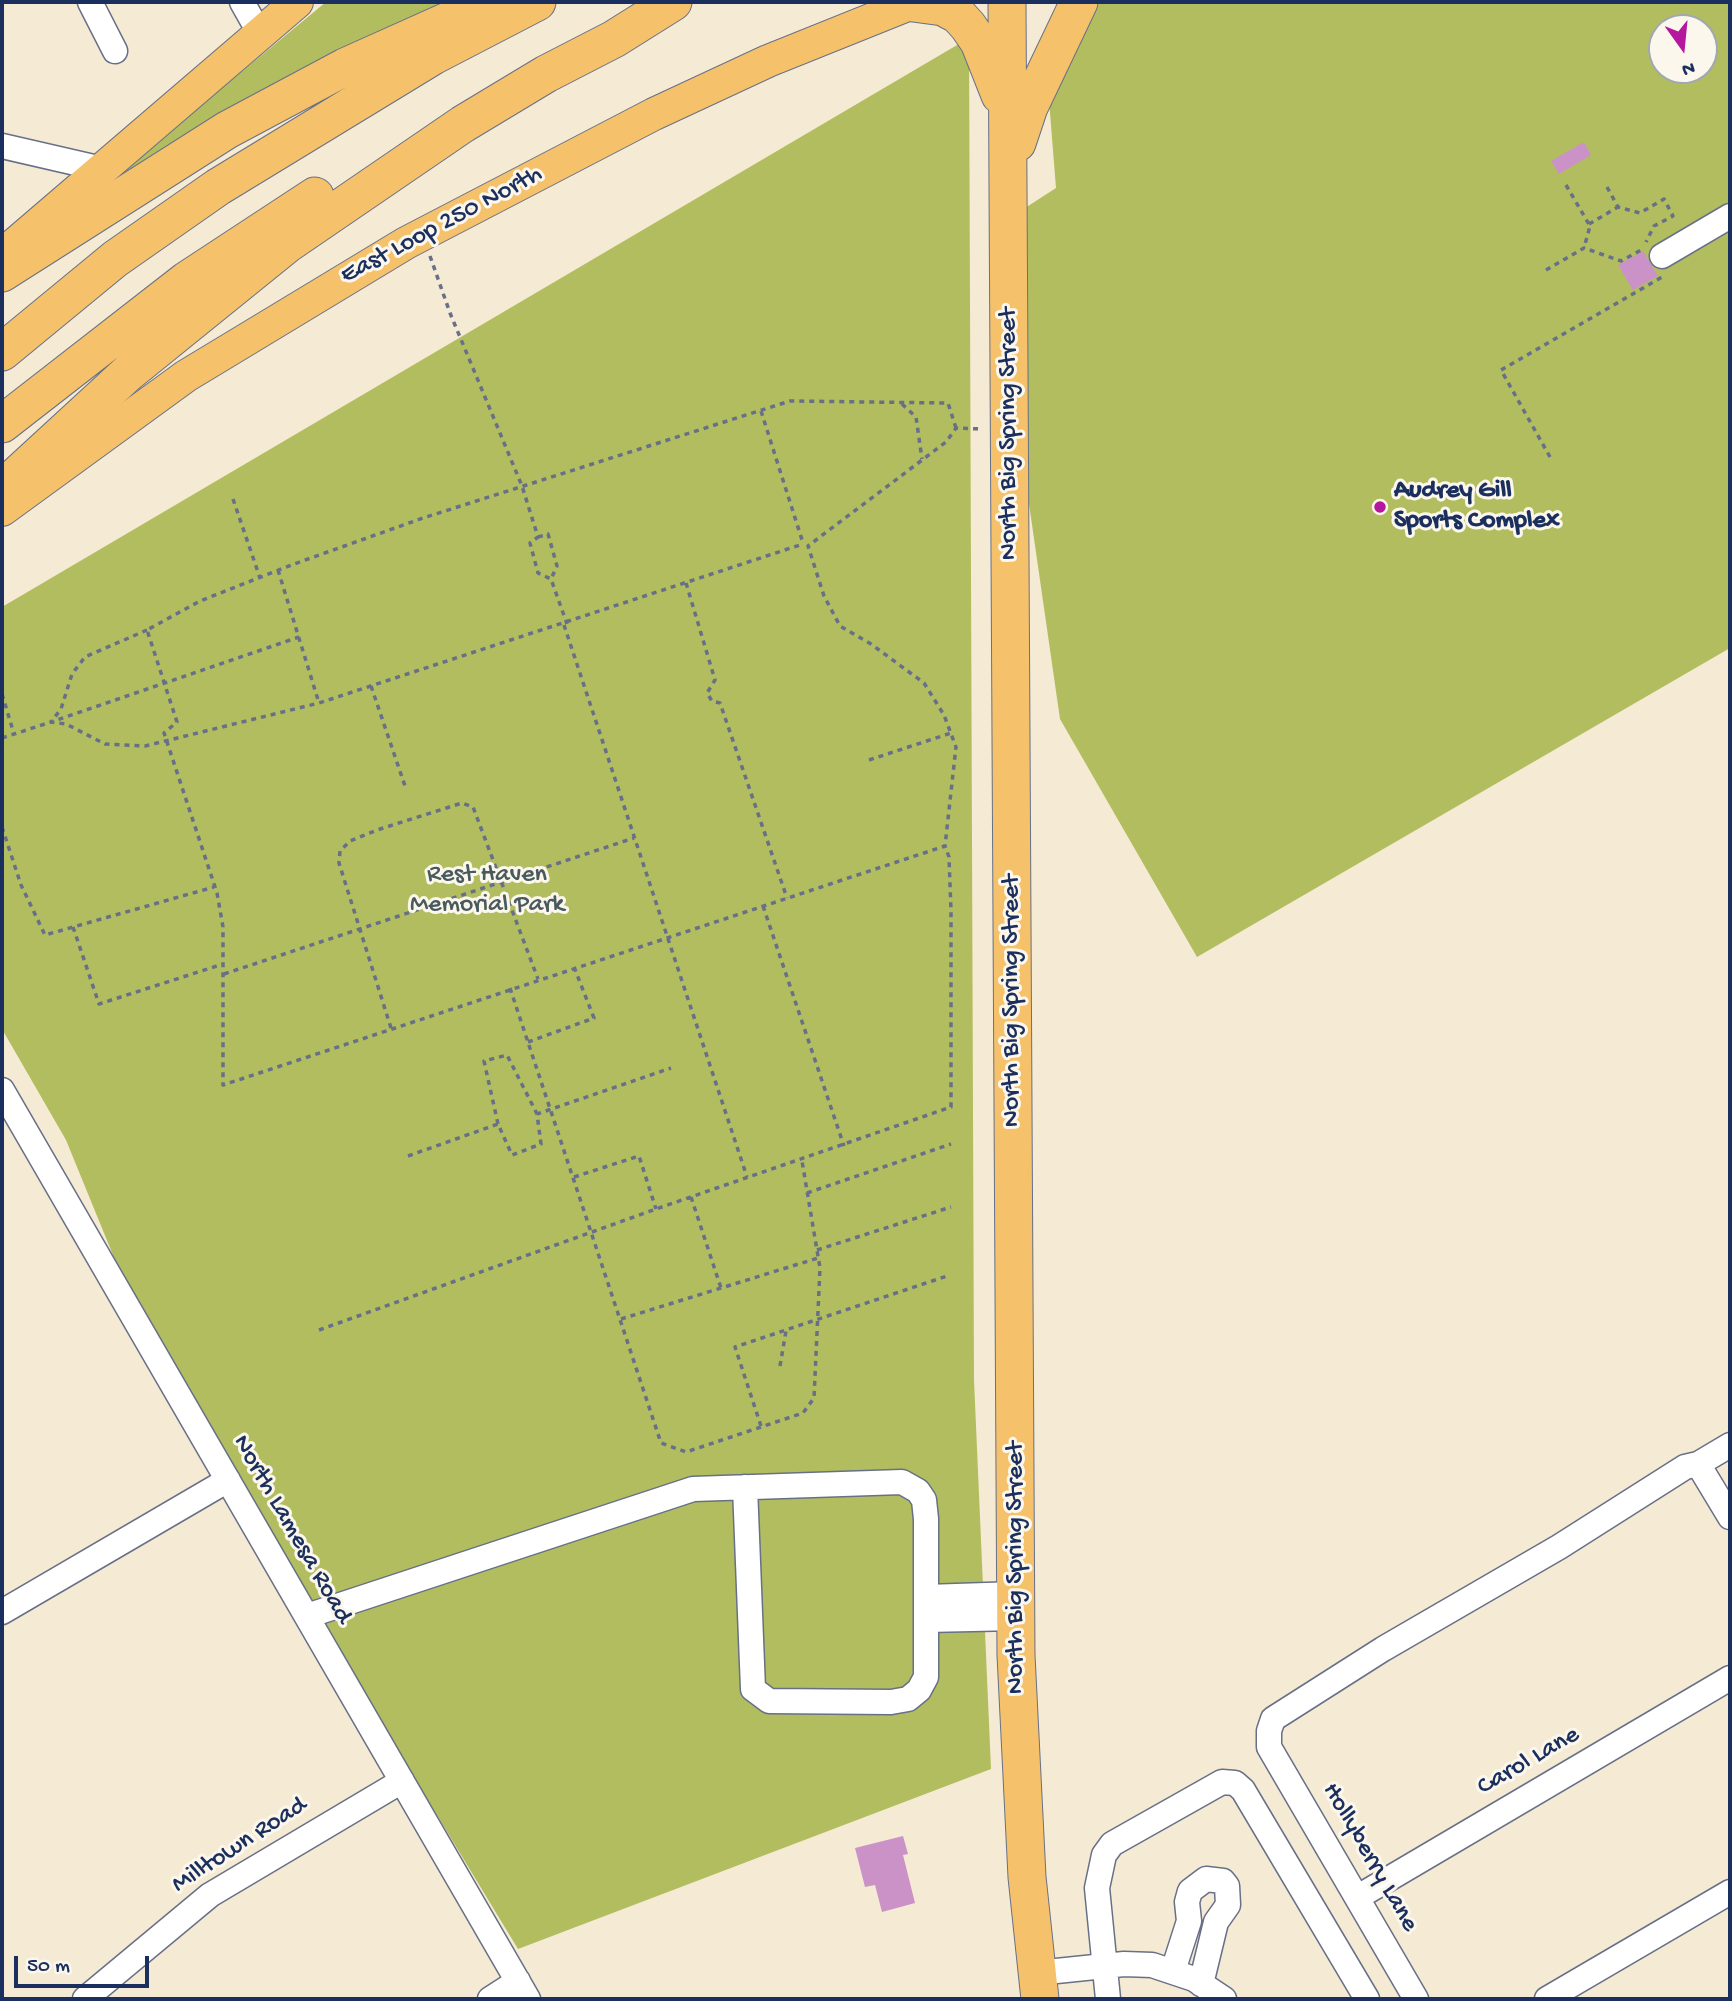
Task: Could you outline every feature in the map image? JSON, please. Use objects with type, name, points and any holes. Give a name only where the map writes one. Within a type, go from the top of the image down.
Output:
[{"type":"highway","points":[[2,273],[158,173],[263,110],[397,42],[490,2]]},
{"type":"highway","points":[[2,352],[115,259],[218,187],[422,62],[537,2]]},
{"type":"highway","points":[[2,424],[187,280],[368,162],[458,106],[581,39],[661,2]]},
{"type":"highway","points":[[2,489],[129,372],[320,221],[463,124],[546,74],[614,39],[673,2]]},
{"type":"highway","name":"North Big Spring Street","points":[[1007,2],[1019,1742],[1039,1986]]},
{"type":"highway","points":[[1008,167],[1028,107],[1079,2]]},
{"type":"highway","points":[[909,3],[943,7],[958,15],[968,26],[986,58],[1008,122]]},
{"type":"main road","points":[[2,255],[297,2]]},
{"type":"main road","name":"East Loop 250 North","points":[[2,510],[186,376],[317,294],[422,234],[654,114],[768,61],[909,3]]},
{"type":"street","points":[[90,2],[115,51]]},
{"type":"street","points":[[243,2],[259,32]]},
{"type":"street","points":[[2,146],[102,169]]},
{"type":"street","points":[[1654,252],[1730,216]]},
{"type":"street","name":"North Lamesa Road","points":[[2,1090],[523,1990]]},
{"type":"street","points":[[1730,1445],[1698,1464],[1730,1517]]},
{"type":"street","name":"Hollyberry Lane","points":[[1416,1999],[1359,1897],[1269,1747],[1269,1731],[1273,1719],[1383,1649],[1559,1547],[1685,1467],[1698,1464]]},
{"type":"street","points":[[2,1612],[228,1480]]},
{"type":"street","points":[[307,1616],[693,1489],[745,1487],[902,1482],[911,1485],[924,1500],[926,1677],[919,1690],[908,1699],[891,1702],[769,1701],[759,1695],[751,1679],[745,1487]]},
{"type":"street","points":[[926,1608],[1017,1606]]},
{"type":"street","name":"Carol Lane","points":[[1359,1897],[1730,1678]]},
{"type":"street","name":"Milltown Road","points":[[85,1999],[210,1895],[402,1781]]},
{"type":"street","points":[[1108,1999],[1097,1888],[1104,1854],[1112,1844],[1192,1797],[1215,1784],[1230,1782],[1243,1790],[1367,1999]]},
{"type":"street","points":[[1173,1971],[1189,1921],[1187,1902],[1190,1891],[1206,1879],[1223,1881],[1227,1886],[1228,1905],[1216,1922],[1201,1984]]},
{"type":"street","points":[[1547,1999],[1730,1892]]},
{"type":"street","points":[[1039,1986],[1103,1966],[1152,1965],[1201,1984],[1224,1999]]},
{"type":"street","points":[[490,1999],[523,1990]]},
{"type":"path","points":[[1566,185],[1588,224],[1584,248]]},
{"type":"path","points":[[1607,187],[1618,207]]},
{"type":"path","points":[[1550,457],[1501,370],[1663,276],[1654,252],[1654,226],[1673,216],[1664,199],[1640,213],[1618,207],[1588,224]]},
{"type":"path","points":[[422,234],[450,313],[522,486],[538,537]]},
{"type":"path","points":[[1546,270],[1584,248],[1621,261],[1654,252]]},
{"type":"path","points":[[51,722],[61,709],[72,674],[85,657],[147,630],[200,601],[278,570],[522,486],[790,401],[948,403],[956,428]]},
{"type":"path","points":[[900,403],[916,417],[922,458]]},
{"type":"path","points":[[319,1330],[592,1231],[951,1108],[951,911],[949,857],[945,846],[956,747],[944,715],[924,684],[871,644],[840,625],[824,596],[761,411]]},
{"type":"path","points":[[956,428],[1010,430]]},
{"type":"path","points":[[51,722],[66,724],[105,744],[145,746],[319,703],[565,624],[806,545],[946,442],[956,428]]},
{"type":"path","points":[[233,499],[260,578]]},
{"type":"path","points":[[551,579],[538,573],[530,543],[548,534],[557,566],[551,579],[748,1178]]},
{"type":"path","points":[[278,570],[319,703]]},
{"type":"path","points":[[686,583],[715,680],[707,693],[712,701],[720,704],[787,898]]},
{"type":"path","points":[[147,630],[177,722],[164,733],[166,741],[214,887],[223,927],[223,1085],[945,846]]},
{"type":"path","points":[[2,738],[299,637]]},
{"type":"path","points":[[371,686],[405,786]]},
{"type":"path","points":[[2,694],[14,734]]},
{"type":"path","points":[[869,760],[951,733]]},
{"type":"path","points":[[391,1028],[339,863],[340,851],[351,841],[389,827],[462,803],[473,807],[538,979]]},
{"type":"path","points":[[2,827],[21,885],[45,935],[214,887]]},
{"type":"path","points":[[223,974],[634,838]]},
{"type":"path","points":[[763,906],[844,1146]]},
{"type":"path","points":[[73,927],[99,1004],[223,964]]},
{"type":"path","points":[[528,1042],[594,1018],[574,967]]},
{"type":"path","points":[[510,988],[661,1443],[687,1452],[803,1413],[814,1398],[818,1258],[802,1161]]},
{"type":"path","points":[[507,1055],[537,1114],[541,1144],[512,1155],[498,1125],[484,1061],[507,1055]]},
{"type":"path","points":[[537,1114],[671,1068]]},
{"type":"path","points":[[408,1156],[498,1125]]},
{"type":"path","points":[[807,1194],[951,1144]]},
{"type":"path","points":[[573,1177],[639,1156],[656,1209]]},
{"type":"path","points":[[691,1197],[721,1288]]},
{"type":"path","points":[[817,1250],[951,1207]]},
{"type":"path","points":[[621,1320],[818,1258]]},
{"type":"path","points":[[762,1427],[736,1347],[950,1275]]},
{"type":"path","points":[[780,1366],[786,1331]]},
{"type":"green space","points":[[326,2],[444,2],[295,74],[96,192]]},
{"type":"green space","name":"Audrey Gill Sports Complex","points":[[1083,2],[1730,2],[1730,648],[1197,957],[1060,719],[1009,365],[1008,219],[1056,188],[1049,100]]},
{"type":"green space","name":"Rest Haven Memorial Park","points":[[969,38],[974,1380],[991,1769],[518,1949],[245,1498],[124,1282],[66,1140],[2,1029],[2,607]]},
{"type":"building","points":[[1584,142],[1591,155],[1559,174],[1551,161]]},
{"type":"building","points":[[1643,251],[1658,276],[1633,290],[1618,265]]},
{"type":"building","points":[[903,1836],[908,1854],[903,1855],[915,1903],[882,1912],[875,1885],[865,1887],[855,1848]]},
{"type":"place","name":"Audrey Gill Sports Complex","points":[[1380,507]]}]
